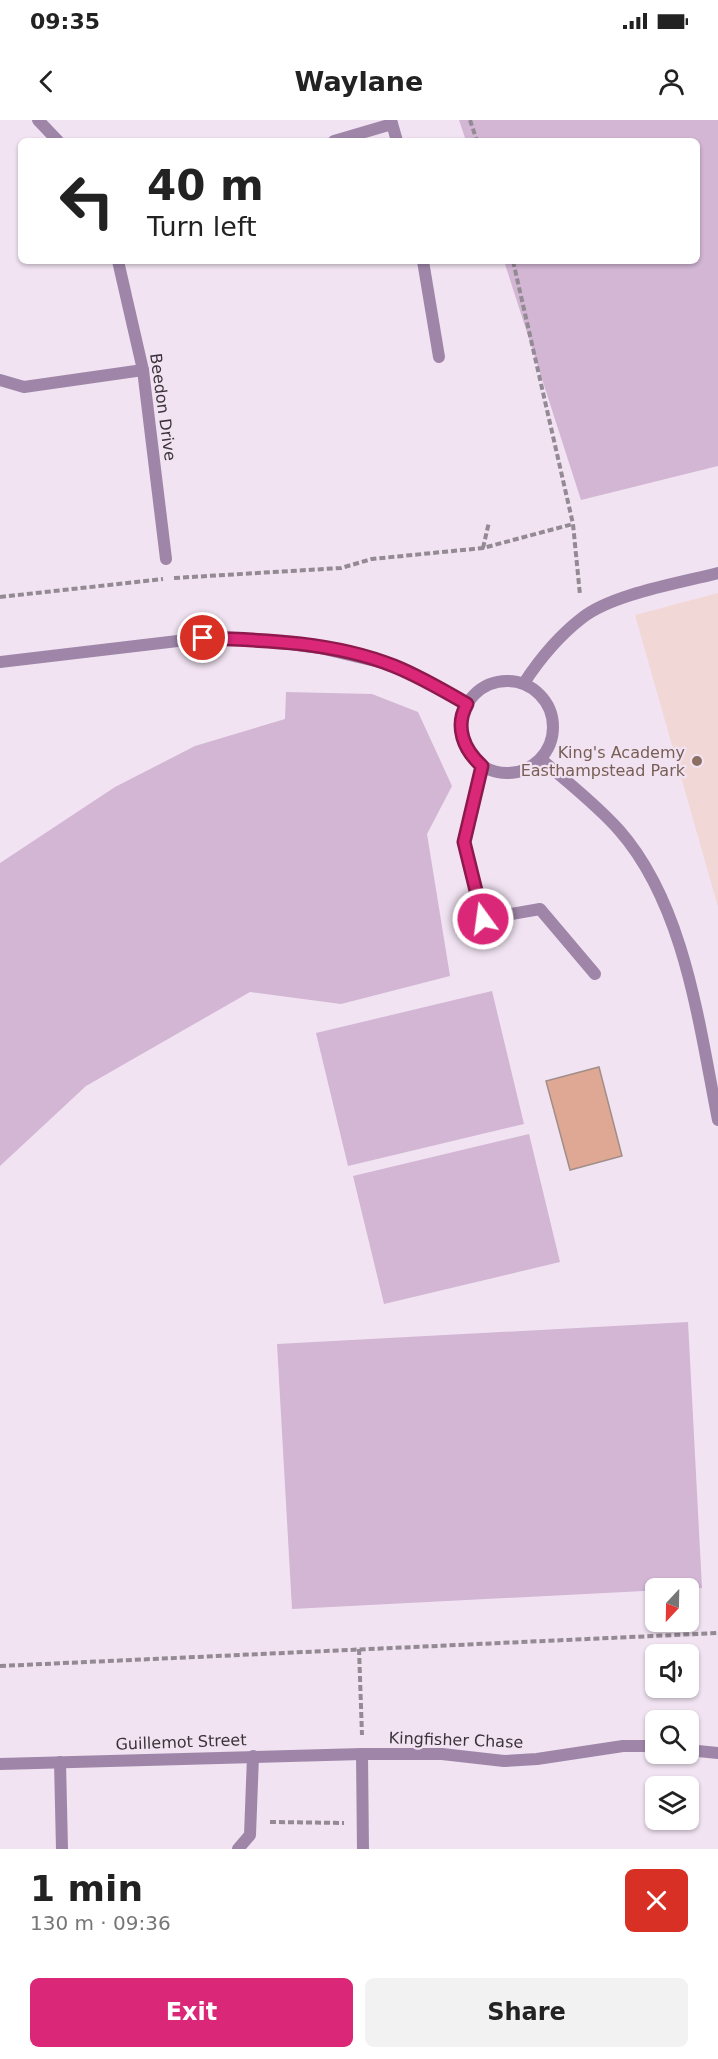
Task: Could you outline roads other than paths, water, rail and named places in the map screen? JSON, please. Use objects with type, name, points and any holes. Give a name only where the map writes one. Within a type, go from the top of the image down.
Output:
[{"type":"street","points":[[38,120],[55,138]]},
{"type":"street","points":[[343,138],[392,122],[397,138]]},
{"type":"street","name":"Beedon Drive","points":[[119,264],[143,370],[166,559]]},
{"type":"street","points":[[424,264],[439,357]]},
{"type":"street","points":[[0,380],[24,387],[143,370]]},
{"type":"street","points":[[524,683],[537,663],[582,618],[600,607],[718,573]]},
{"type":"street","points":[[0,662],[203,638],[267,640],[320,648],[392,665],[429,682],[467,704]]},
{"type":"street","points":[[508,680],[524,683],[539,693],[549,706],[554,722],[549,747],[541,759],[528,768],[513,773],[497,772],[482,766],[470,755],[462,739],[461,723],[467,704],[479,690],[494,682],[508,680]]},
{"type":"street","points":[[541,759],[618,830],[642,861],[668,910],[693,1000],[718,1120]]},
{"type":"street","points":[[482,766],[464,842],[483,919],[540,909],[596,974]]},
{"type":"street","name":"Kingfisher Chase","points":[[362,1754],[442,1754],[504,1761],[537,1759],[623,1746],[645,1746]]},
{"type":"street","points":[[699,1750],[718,1753]]},
{"type":"street","points":[[362,1754],[363,1849]]},
{"type":"street","name":"Guillemot Street","points":[[0,1764],[362,1754]]},
{"type":"street","points":[[238,1849],[250,1835],[252,1756]]},
{"type":"street","points":[[60,1762],[62,1849]]},
{"type":"place","name":"King's Academy Easthampstead Park","points":[[697,761]]}]
